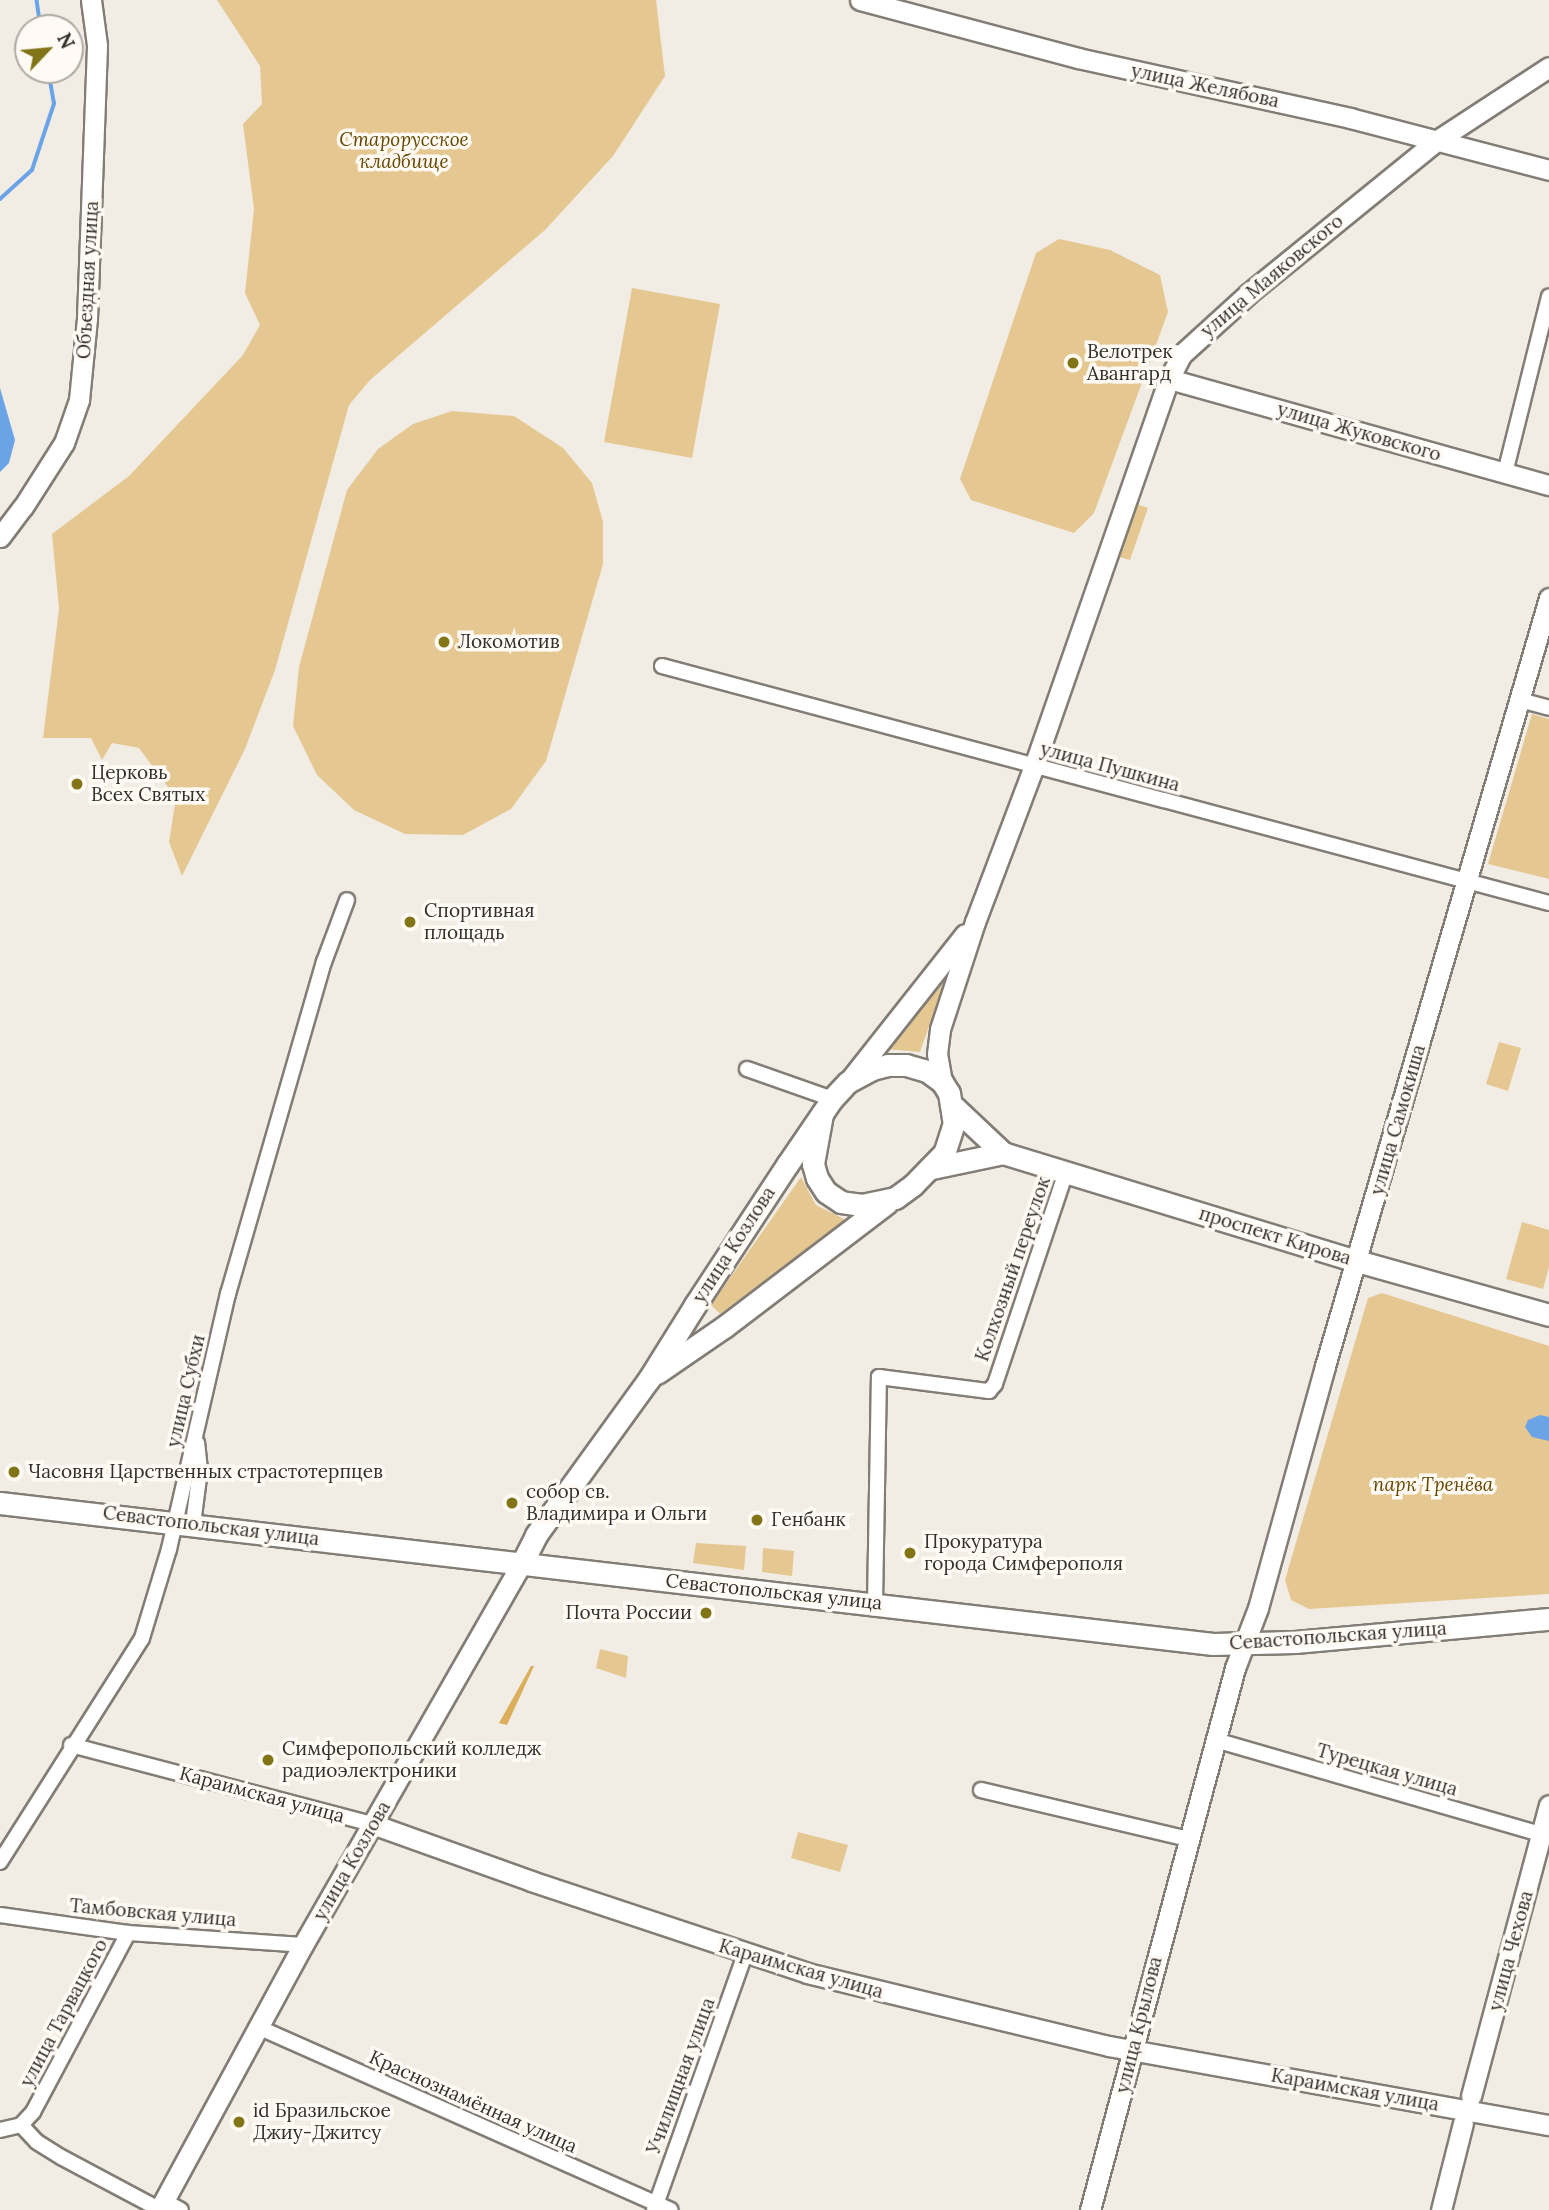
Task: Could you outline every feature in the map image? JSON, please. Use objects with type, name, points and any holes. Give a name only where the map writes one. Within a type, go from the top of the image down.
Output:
[{"type":"main road","name":"Объездная улица","points":[[0,537],[23,507],[64,443],[79,400],[89,282],[96,58],[91,0]]},
{"type":"main road","name":"улица Желябова","points":[[860,0],[1078,58],[1350,118],[1549,170]]},
{"type":"main road","name":"улица Маяковского","points":[[942,1082],[937,1054],[940,1029],[975,922],[1034,766],[1169,379],[1181,355],[1200,336],[1436,141],[1549,67]]},
{"type":"main road","name":"улица Жуковского","points":[[1169,379],[1549,485]]},
{"type":"main road","name":"улица Самокиша","points":[[1246,1642],[1549,598]]},
{"type":"main road","points":[[848,1082],[872,1069],[906,1065],[927,1071],[942,1082],[954,1107],[950,1139],[932,1168],[895,1198],[862,1205],[841,1202],[826,1192],[813,1164],[827,1106],[975,922]]},
{"type":"main road","name":"улица Козлова","points":[[166,2207],[303,1945],[375,1825],[440,1703],[536,1535],[649,1378],[827,1106]]},
{"type":"main road","name":"проспект Кирова","points":[[954,1107],[1003,1153],[1357,1261],[1549,1315]]},
{"type":"main road","name":"проспект Кирова","points":[[932,1168],[1003,1153]]},
{"type":"main road","name":"улица Козлова","points":[[649,1378],[724,1327],[895,1198]]},
{"type":"main road","points":[[695,1305],[705,1321],[724,1327]]},
{"type":"main road","name":"Севастопольская улица","points":[[0,1503],[183,1516],[520,1565],[875,1603],[1213,1644],[1295,1642],[1549,1619]]},
{"type":"main road","name":"улица Крылова","points":[[1090,2210],[1215,1740],[1235,1668],[1246,1642]]},
{"type":"main road","name":"улица Чехова","points":[[1471,2096],[1546,1835],[1549,1805]]},
{"type":"main road","name":"Караимская улица","points":[[375,1825],[744,1954],[974,2015],[1133,2049],[1549,2125]]},
{"type":"main road","points":[[1441,2210],[1463,2123]]},
{"type":"street","points":[[1505,473],[1549,296]]},
{"type":"street","name":"улица Пушкина","points":[[662,666],[1549,904]]},
{"type":"street","points":[[1520,700],[1549,708]]},
{"type":"street","name":"улица Субхи","points":[[194,1441],[228,1294],[324,962],[347,900]]},
{"type":"street","points":[[747,1069],[827,1106]]},
{"type":"street","name":"Колхозный переулок","points":[[875,1603],[879,1377],[989,1391],[995,1384],[1066,1172]]},
{"type":"street","points":[[183,1516],[195,1466],[194,1441]]},
{"type":"street","points":[[0,1862],[71,1745],[142,1638],[200,1470],[194,1441]]},
{"type":"street","name":"Турецкая улица","points":[[1215,1740],[1546,1835]]},
{"type":"street","name":"Караимская улица","points":[[71,1745],[375,1825]]},
{"type":"street","points":[[981,1790],[1188,1839]]},
{"type":"street","name":"Тамбовская улица","points":[[0,1915],[128,1933],[303,1945]]},
{"type":"street","name":"улица Тарвацкого","points":[[21,2125],[33,2112],[128,1933]]},
{"type":"street","name":"Училищная улица","points":[[655,2207],[744,1954]]},
{"type":"street","name":"Краснознамённая улица","points":[[260,2028],[655,2207],[670,2210]]},
{"type":"street","points":[[0,2130],[21,2125],[37,2142],[61,2157],[166,2207]]},
{"type":"green space","name":"Старорусское кладбище","points":[[217,0],[656,0],[665,76],[613,156],[545,230],[370,380],[349,405],[275,670],[245,749],[182,876],[169,842],[176,798],[139,748],[112,743],[102,760],[91,738],[43,738],[59,609],[52,534],[129,476],[243,355],[260,325],[245,293],[254,209],[243,124],[262,104],[260,66]]},
{"type":"green space","name":"Велотрек Авангард","points":[[1059,239],[1110,250],[1160,275],[1168,312],[1094,513],[1074,533],[971,500],[960,479],[1036,253]]},
{"type":"green space","points":[[632,288],[720,304],[692,458],[604,442]]},
{"type":"green space","name":"Локомотив","points":[[452,411],[514,416],[563,448],[592,483],[603,522],[603,564],[546,761],[511,809],[463,835],[405,834],[354,810],[317,775],[293,726],[299,667],[347,490],[378,449],[413,424]]},
{"type":"green space","points":[[1136,504],[1148,508],[1130,560],[1119,557]]},
{"type":"green space","points":[[1532,714],[1549,719],[1549,879],[1488,864]]},
{"type":"green space","points":[[945,981],[920,1052],[886,1049]]},
{"type":"green space","points":[[1499,1042],[1521,1048],[1508,1091],[1486,1084]]},
{"type":"green space","points":[[801,1177],[816,1205],[846,1220],[720,1314],[711,1305]]},
{"type":"green space","points":[[1522,1222],[1549,1230],[1549,1267],[1543,1289],[1506,1279]]},
{"type":"green space","name":"парк Тренёва","points":[[1382,1293],[1549,1346],[1549,1594],[1309,1609],[1291,1600],[1285,1580],[1368,1298]]},
{"type":"green space","points":[[696,1543],[746,1546],[744,1570],[693,1563]]},
{"type":"green space","points":[[763,1548],[794,1551],[792,1576],[762,1572]]},
{"type":"green space","points":[[600,1649],[628,1656],[626,1678],[596,1668]]},
{"type":"green space","points":[[798,1832],[848,1845],[840,1872],[791,1858]]},
{"type":"shaded area","points":[[531,1666],[534,1666],[507,1725],[499,1723]]},
{"type":"water","points":[[0,388],[15,440],[9,463],[0,472]]},
{"type":"water","points":[[1540,1415],[1549,1417],[1549,1441],[1532,1437],[1525,1427],[1528,1420]]},
{"type":"waterway","points":[[37,0],[39,14]]},
{"type":"waterway","points":[[0,199],[32,170],[54,104],[50,84]]},
{"type":"place","name":"Велотрек Авангард","points":[[1073,363]]},
{"type":"place","name":"Локомотив","points":[[444,642]]},
{"type":"place","name":"Церковь Всех Святых","points":[[77,784]]},
{"type":"place","name":"Спортивная площадь","points":[[410,922]]},
{"type":"place","name":"Часовня Царственных страстотерпцев","points":[[14,1472]]},
{"type":"place","name":"собор св. Владимира и Ольги","points":[[512,1503]]},
{"type":"place","name":"Генбанк","points":[[757,1520]]},
{"type":"place","name":"Прокуратура города Симферополя","points":[[910,1553]]},
{"type":"place","name":"Почта России","points":[[706,1613]]},
{"type":"place","name":"Симферопольский колледж радиоэлектроники","points":[[268,1760]]},
{"type":"place","name":"id Бразильское Джиу-Джитсу","points":[[239,2122]]}]
